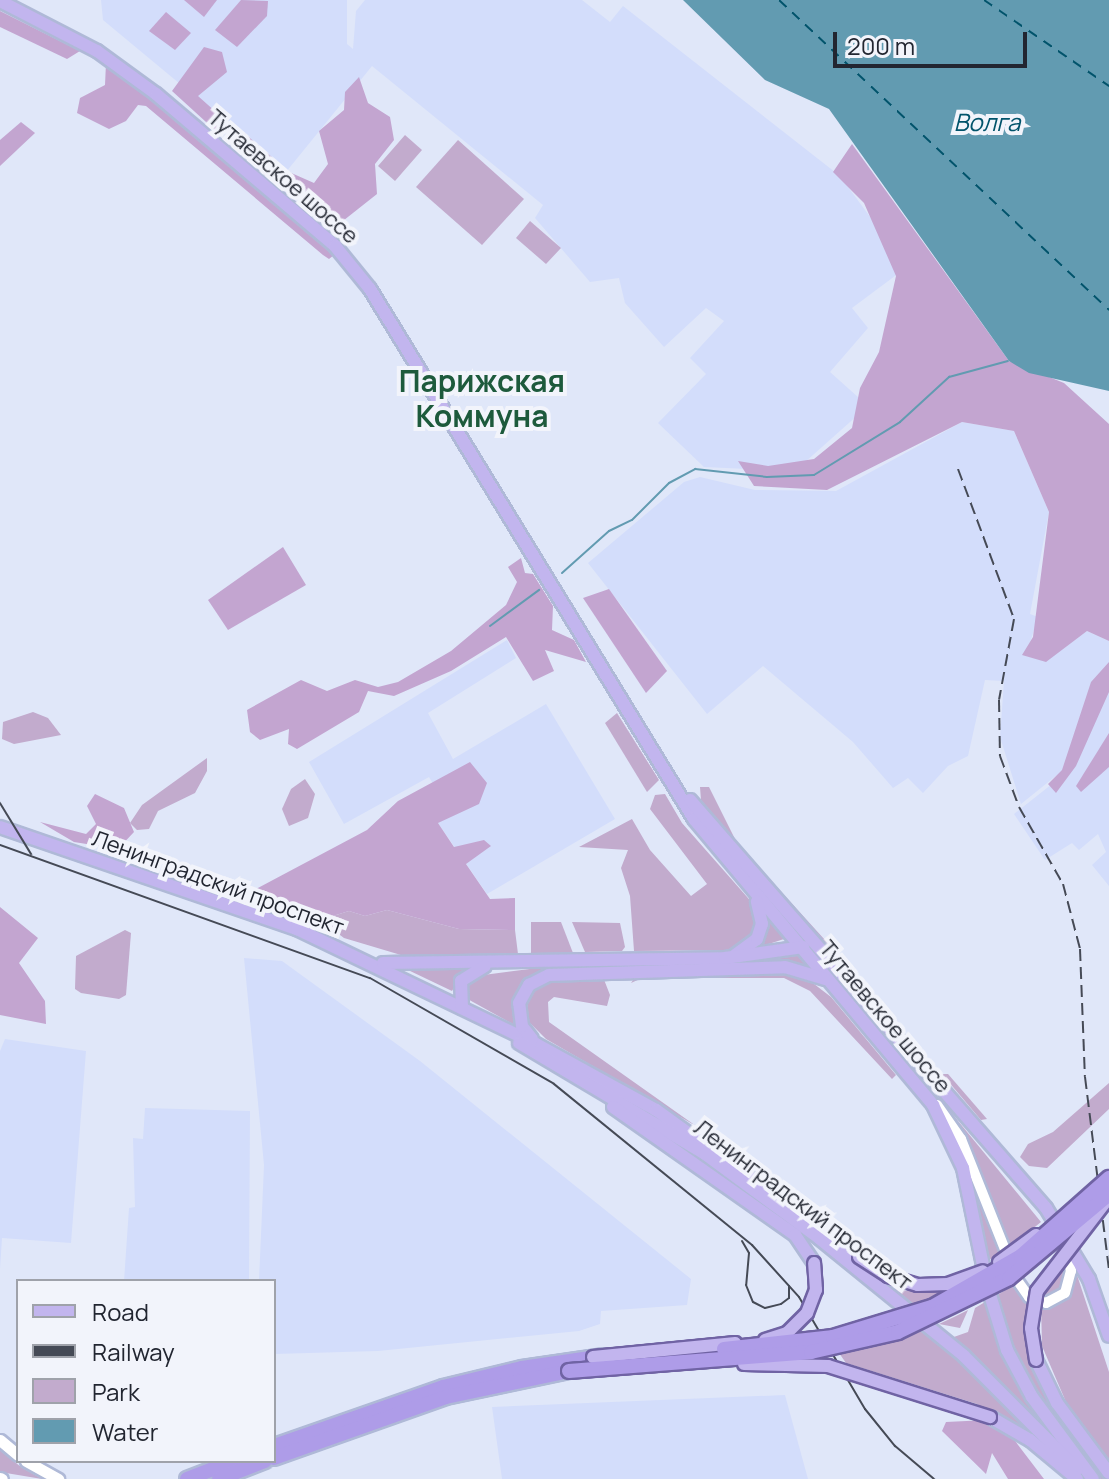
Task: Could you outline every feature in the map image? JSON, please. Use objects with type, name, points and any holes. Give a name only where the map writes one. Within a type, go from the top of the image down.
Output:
[{"type":"highway","points":[[276,1455],[443,1387],[593,1357],[786,1344],[875,1327],[932,1307],[997,1272],[1088,1199],[1109,1178]]},
{"type":"highway","points":[[276,1455],[446,1397],[569,1371],[811,1352],[898,1332],[1009,1278],[1109,1196]]},
{"type":"highway","points":[[214,1475],[231,1463]]},
{"type":"highway","points":[[187,1479],[214,1475],[252,1463]]},
{"type":"main road","name":"Тутаевское шоссе","points":[[0,1],[115,63],[342,254],[426,378],[684,796],[755,896],[925,1091],[963,1168],[987,1285],[1007,1350],[1032,1397],[1093,1479]]},
{"type":"main road","name":"Тутаевское шоссе","points":[[684,796],[1055,1220],[1089,1279],[1109,1336]]},
{"type":"main road","name":"Ленинградский проспект","points":[[0,827],[216,899],[368,961],[536,1044],[656,1110],[859,1257],[903,1281],[931,1286],[956,1282],[1005,1258],[1088,1199]]},
{"type":"main road","points":[[725,958],[757,939],[762,924],[755,896]]},
{"type":"main road","points":[[368,961],[560,967],[622,965],[725,958],[799,946],[826,959]]},
{"type":"main road","points":[[462,1008],[457,996],[461,981],[490,964]]},
{"type":"main road","points":[[622,965],[785,967],[828,980]]},
{"type":"main road","points":[[536,1044],[522,1026],[519,1003],[529,985],[560,967]]},
{"type":"main road","name":"Ленинградский проспект","points":[[462,1008],[705,1154],[819,1238],[964,1356],[1085,1479]]},
{"type":"main road","points":[[545,1059],[760,1209],[800,1240],[814,1263],[817,1282],[811,1307],[780,1336],[593,1357]]},
{"type":"main road","points":[[1109,1196],[1037,1291],[1031,1328],[1036,1360],[1057,1403],[1109,1473]]},
{"type":"main road","points":[[569,1371],[811,1364],[937,1397],[990,1417],[1030,1440],[1077,1479]]},
{"type":"main road","points":[[0,1440],[16,1453]]},
{"type":"main road","points":[[30,1463],[58,1479]]},
{"type":"main road","points":[[237,1479],[263,1463]]},
{"type":"main road","points":[[177,1479],[214,1475]]},
{"type":"street","points":[[925,1091],[961,1139],[1021,1288],[1040,1302],[1059,1298],[1071,1280],[1055,1220]]},
{"type":"shaded area","points":[[101,0],[347,0],[347,44],[353,49],[356,11],[365,0],[582,0],[610,22],[623,6],[840,176],[907,267],[852,308],[868,328],[830,372],[868,406],[795,471],[704,467],[658,423],[706,374],[690,358],[724,321],[706,308],[664,347],[625,303],[619,278],[590,282],[535,218],[543,205],[372,66],[286,172],[103,20]]},
{"type":"shaded area","points":[[184,0],[217,0],[204,17]]},
{"type":"shaded area","points":[[241,0],[268,1],[267,16],[237,47],[215,30]]},
{"type":"shaded area","points":[[0,11],[80,51],[67,59],[0,27]]},
{"type":"shaded area","points":[[166,12],[191,33],[175,50],[149,31]]},
{"type":"shaded area","points":[[204,47],[222,52],[227,72],[198,96],[226,121],[217,132],[172,91]]},
{"type":"shaded area","points":[[106,63],[155,98],[334,255],[329,259],[323,255],[146,106],[138,105],[126,121],[109,129],[77,113],[80,98],[105,85]]},
{"type":"shaded area","points":[[359,77],[368,103],[390,117],[394,140],[375,164],[377,194],[334,228],[232,141],[241,130],[289,172],[314,183],[328,164],[319,131],[344,110],[345,92]]},
{"type":"shaded area","points":[[21,122],[35,133],[0,166],[0,140]]},
{"type":"shaded area","points":[[852,144],[1009,361],[1064,383],[1109,424],[1109,641],[1087,631],[1046,662],[1022,655],[1033,637],[1049,512],[1014,431],[962,422],[827,490],[754,486],[738,461],[768,466],[814,459],[852,428],[860,388],[879,352],[896,276],[864,203],[833,172]]},
{"type":"shaded area","points":[[962,422],[1014,431],[1049,512],[1030,614],[1038,617],[1026,656],[1046,661],[1087,631],[1109,641],[1109,886],[1092,865],[1106,852],[1098,834],[1079,850],[1072,843],[1045,860],[1014,814],[1052,784],[1057,775],[1021,804],[1000,737],[1004,681],[985,680],[968,756],[948,766],[923,793],[908,778],[893,788],[853,742],[763,666],[707,714],[588,563],[684,482],[700,477],[755,490],[836,491]]},
{"type":"shaded area","points":[[283,547],[306,585],[228,630],[208,600]]},
{"type":"shaded area","points":[[521,558],[525,573],[533,574],[553,606],[552,630],[574,640],[586,662],[545,650],[554,671],[533,681],[506,637],[451,671],[394,696],[368,691],[359,712],[297,749],[288,744],[289,729],[260,740],[250,732],[247,710],[301,680],[327,691],[355,680],[378,687],[398,682],[451,651],[506,605],[517,582],[508,567]]},
{"type":"shaded area","points":[[609,589],[667,671],[646,693],[583,598]]},
{"type":"shaded area","points":[[507,640],[516,658],[428,713],[453,759],[546,704],[615,819],[487,894],[438,823],[451,814],[429,777],[344,824],[309,762]]},
{"type":"shaded area","points":[[1109,662],[1109,692],[1076,766],[1056,793],[1048,784],[1062,770],[1091,682]]},
{"type":"shaded area","points":[[1109,733],[1109,767],[1081,792],[1076,786]]},
{"type":"shaded area","points":[[470,762],[487,783],[479,804],[438,823],[454,847],[484,840],[491,846],[466,864],[490,899],[515,898],[515,930],[459,929],[387,910],[365,916],[349,911],[320,920],[283,912],[256,896],[256,889],[367,830],[398,801]]},
{"type":"shaded area","points":[[95,794],[124,808],[134,832],[118,849],[74,842],[40,822],[86,834],[96,824],[87,806]]},
{"type":"shaded area","points":[[0,907],[38,938],[19,963],[45,1001],[46,1024],[0,1015]]},
{"type":"shaded area","points":[[244,958],[282,961],[420,1061],[691,1279],[687,1305],[601,1311],[600,1324],[579,1331],[378,1351],[276,1354],[276,1279],[259,1279],[264,1165]]},
{"type":"shaded area","points":[[5,1039],[86,1051],[71,1243],[2,1238],[0,1269],[0,1051]]},
{"type":"shaded area","points":[[145,1108],[250,1111],[249,1279],[124,1279],[129,1208],[135,1207],[133,1138],[143,1139]]},
{"type":"shaded area","points":[[785,1395],[808,1479],[502,1479],[492,1407]]},
{"type":"shaded area","points":[[987,1420],[1009,1433],[1044,1479],[1008,1479],[992,1453],[986,1474],[942,1431],[946,1422]]},
{"type":"green space","points":[[405,135],[422,150],[395,181],[378,166]]},
{"type":"green space","points":[[458,140],[524,199],[482,245],[416,187]]},
{"type":"green space","points":[[530,221],[561,248],[546,264],[516,238]]},
{"type":"green space","points":[[33,712],[48,718],[61,735],[14,744],[2,739],[3,722]]},
{"type":"green space","points":[[617,713],[659,780],[647,792],[605,723]]},
{"type":"green space","points":[[207,758],[207,771],[195,793],[158,811],[149,829],[137,830],[130,823],[142,805]]},
{"type":"green space","points":[[305,779],[315,794],[308,818],[289,826],[282,809],[291,789]]},
{"type":"green space","points":[[700,787],[709,787],[737,843],[902,1025],[741,851],[701,800]]},
{"type":"green space","points":[[665,794],[682,823],[755,906],[752,939],[735,950],[634,951],[630,896],[621,868],[628,850],[579,847],[632,819],[650,850],[691,896],[707,884],[650,809],[655,795]]},
{"type":"green space","points":[[387,910],[459,929],[515,930],[518,954],[411,958],[344,938],[320,920],[349,911],[365,916]]},
{"type":"green space","points":[[765,913],[787,938],[757,948],[763,938]]},
{"type":"green space","points":[[531,922],[561,922],[573,953],[531,954]]},
{"type":"green space","points":[[572,922],[620,923],[625,947],[622,951],[585,952]]},
{"type":"green space","points":[[125,930],[131,933],[126,995],[119,999],[81,993],[75,989],[76,956]]},
{"type":"green space","points":[[800,952],[814,969],[747,963],[785,954]]},
{"type":"green space","points":[[553,966],[521,986],[513,1008],[518,1027],[464,997],[465,984],[476,976]]},
{"type":"green space","points":[[466,968],[452,991],[408,970],[442,970]]},
{"type":"green space","points":[[782,971],[805,977],[831,997],[896,1075],[892,1079],[810,991],[784,978],[642,978],[631,983],[636,976]]},
{"type":"green space","points":[[603,977],[610,995],[607,1006],[554,997],[548,1002],[549,1022],[696,1126],[546,1039],[527,1020],[528,997],[543,983]]},
{"type":"green space","points":[[942,1074],[948,1074],[987,1119],[981,1120]]},
{"type":"green space","points":[[1109,1083],[1109,1109],[1047,1168],[1029,1166],[1020,1157],[1028,1144],[1053,1132]]},
{"type":"green space","points":[[949,1110],[1041,1222],[1009,1248],[970,1148]]},
{"type":"green space","points":[[971,1177],[1001,1253],[987,1261],[978,1208]]},
{"type":"green space","points":[[1061,1264],[1067,1266],[1063,1289],[1043,1297]]},
{"type":"green space","points":[[869,1273],[906,1291],[946,1292],[914,1304]]},
{"type":"green space","points":[[1077,1275],[1109,1372],[1109,1461],[1066,1402],[1042,1346],[1041,1305],[1067,1298]]},
{"type":"green space","points":[[1015,1284],[1027,1302],[1025,1343],[1043,1392],[1108,1479],[1101,1479],[1044,1405],[1017,1360],[996,1296]]},
{"type":"green space","points":[[985,1302],[1006,1361],[1058,1442],[951,1338],[968,1332],[975,1308]]},
{"type":"green space","points":[[968,1310],[960,1328],[939,1324],[954,1317]]},
{"type":"green space","points":[[925,1330],[960,1360],[1052,1452],[977,1404],[846,1363],[839,1353]]},
{"type":"green space","points":[[0,1450],[42,1479],[0,1472]]},
{"type":"water","name":"Волга","points":[[683,0],[1109,0],[1109,391],[1029,373],[1009,361],[829,109],[765,80]]},
{"type":"waterway","points":[[562,573],[609,531],[632,520],[669,483],[695,469],[767,477],[814,475],[900,422],[949,377],[1008,361]]},
{"type":"waterway","points":[[490,626],[539,590]]},
{"type":"ferry route","points":[[779,0],[1109,310]]},
{"type":"ferry route","points":[[984,0],[1109,86]]},
{"type":"tram line","points":[[0,803],[31,854]]},
{"type":"tram line","points":[[0,845],[370,978],[554,1084],[752,1245],[799,1297],[865,1409],[895,1446],[934,1479]]},
{"type":"tram line","points":[[742,1241],[749,1253],[746,1285],[753,1302],[765,1308],[781,1304],[789,1298],[789,1286]]},
{"type":"railway","points":[[958,469],[1014,619],[999,700],[1000,756],[1019,807],[1063,884],[1080,949],[1085,1077],[1109,1270]]},
{"type":"district","name":"Парижская Коммуна","points":[[482,398]]}]
